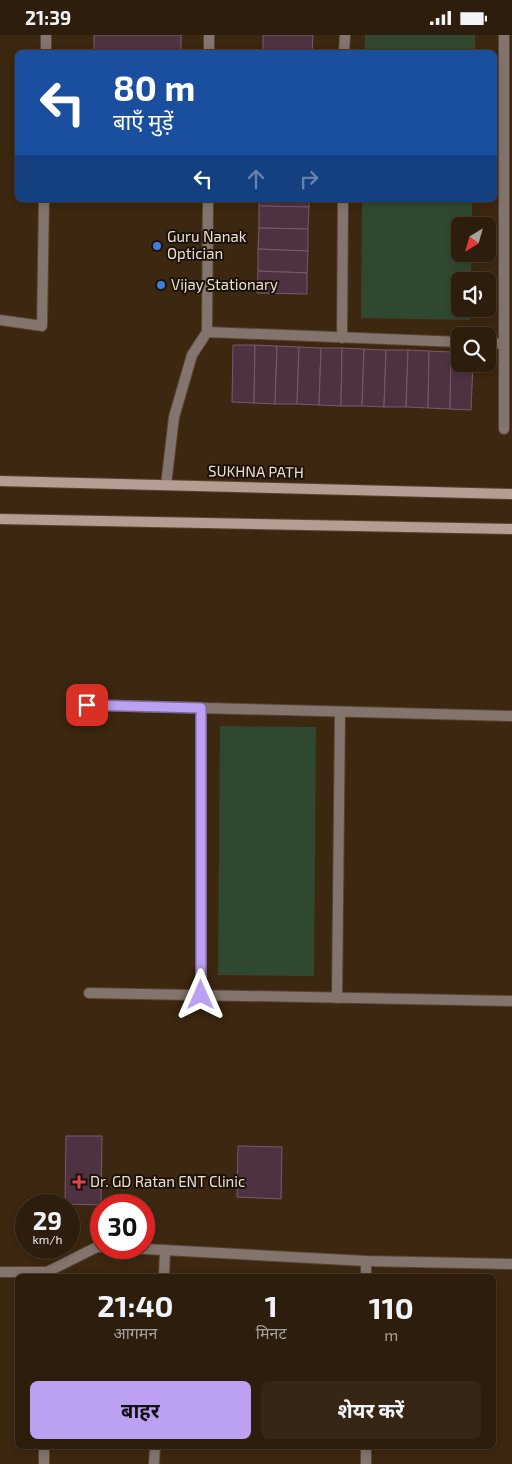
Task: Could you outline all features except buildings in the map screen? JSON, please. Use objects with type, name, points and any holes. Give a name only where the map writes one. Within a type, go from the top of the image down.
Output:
[{"type":"main road","name":"SUKHNA PATH","points":[[0,481],[512,494]]},
{"type":"main road","points":[[0,519],[512,529]]},
{"type":"street","points":[[46,35],[46,50]]},
{"type":"street","points":[[209,35],[209,50]]},
{"type":"street","points":[[344,50],[345,35]]},
{"type":"street","points":[[504,35],[504,429]]},
{"type":"street","points":[[0,320],[42,326],[44,202]]},
{"type":"street","points":[[166,485],[174,417],[192,355],[207,332],[208,202]]},
{"type":"street","points":[[342,338],[343,202]]},
{"type":"street","points":[[207,332],[451,342]]},
{"type":"street","points":[[496,344],[504,344]]},
{"type":"street","points":[[87,705],[512,716]]},
{"type":"street","points":[[201,708],[201,995]]},
{"type":"street","points":[[337,998],[340,712]]},
{"type":"street","points":[[89,993],[512,1001]]},
{"type":"street","points":[[155,1249],[366,1261],[512,1264]]},
{"type":"street","points":[[164,1274],[165,1250]]},
{"type":"street","points":[[0,1272],[47,1274],[90,1251]]},
{"type":"street","points":[[366,1261],[366,1274]]},
{"type":"street","points":[[44,1449],[44,1464]]},
{"type":"street","points":[[154,1449],[154,1464]]},
{"type":"street","points":[[366,1449],[366,1464]]},
{"type":"green space","points":[[365,35],[475,35],[475,50],[365,50]]},
{"type":"green space","points":[[362,202],[472,202],[472,217],[451,217],[451,263],[471,263],[471,272],[451,272],[451,317],[470,317],[470,320],[361,318]]},
{"type":"green space","points":[[220,726],[316,727],[314,976],[218,975]]},
{"type":"place","name":"Guru Nanak Optician","points":[[157,246]]},
{"type":"place","name":"Vijay Stationary","points":[[161,285]]},
{"type":"place","name":"Dr. GD Ratan ENT Clinic","points":[[79,1182]]},
{"type":"route","points":[[87,705],[201,708],[201,995]]}]
